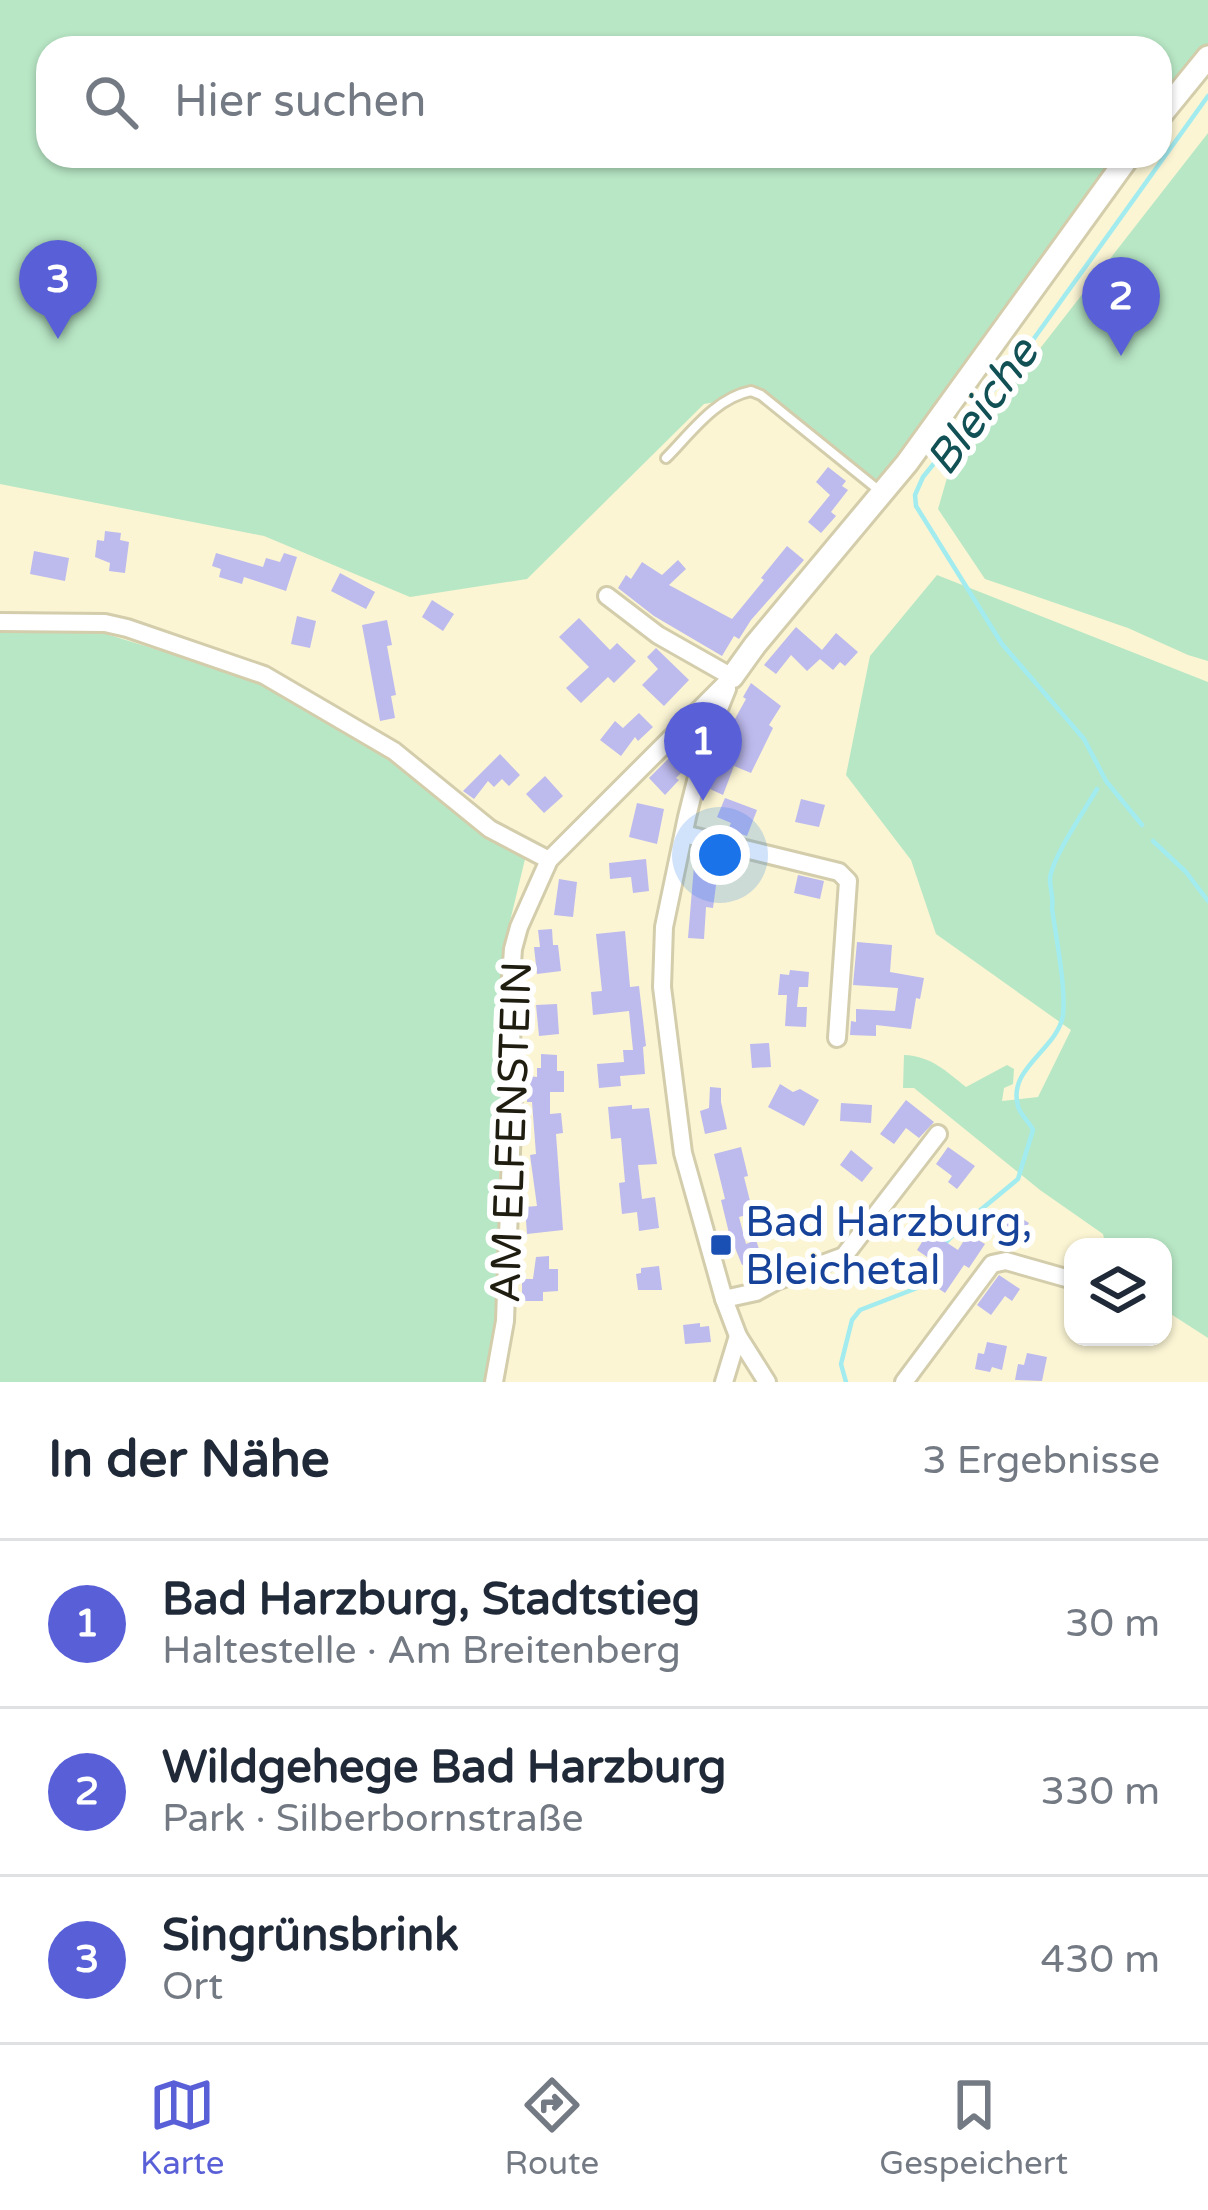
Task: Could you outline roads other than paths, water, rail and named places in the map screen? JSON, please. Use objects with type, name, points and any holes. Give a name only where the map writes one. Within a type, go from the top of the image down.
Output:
[{"type":"street","points":[[1172,101],[1208,57]]},
{"type":"street","points":[[767,1382],[738,1336],[724,1299],[683,1153],[662,987],[664,928],[706,741],[732,677],[755,645],[963,388],[1120,168]]},
{"type":"street","points":[[608,596],[658,634],[732,677]]},
{"type":"street","points":[[0,622],[105,623],[264,674],[394,752],[490,829],[549,860]]},
{"type":"street","name":"AM ELFENSTEIN","points":[[494,1382],[505,1321],[513,1096],[510,992],[519,927],[549,860],[732,677]]},
{"type":"street","points":[[684,834],[845,875],[837,1038]]},
{"type":"street","points":[[724,1299],[757,1292],[844,1256],[938,1134]]},
{"type":"street","points":[[904,1382],[992,1264],[1006,1261],[1064,1277]]},
{"type":"street","points":[[724,1382],[738,1336]]},
{"type":"lane","points":[[666,458],[718,406],[751,391],[882,493]]},
{"type":"waterway","name":"Bleiche","points":[[1172,146],[1208,96]]},
{"type":"waterway","name":"Bleiche","points":[[1142,825],[1106,781],[1084,739],[1002,644],[916,506],[915,495],[923,477],[1025,351],[1156,168]]},
{"type":"waterway","name":"Bleiche","points":[[945,1244],[1018,1179],[1033,1130],[1018,1106],[1020,1081],[1063,1015],[1050,879],[1062,847],[1097,789]]},
{"type":"waterway","points":[[1153,841],[1208,901]]},
{"type":"waterway","name":"Bleiche","points":[[846,1382],[841,1364],[852,1320],[860,1310],[917,1288],[938,1259]]},
{"type":"place","name":"Singrünsbrink","points":[[58,339]]},
{"type":"place","name":"Wildgehege Bad Harzburg","points":[[1121,356]]},
{"type":"place","name":"Bad Harzburg, Stadtstieg","points":[[703,801]]},
{"type":"place","name":"Bad Harzburg, Bleichetal","points":[[721,1245]]}]
